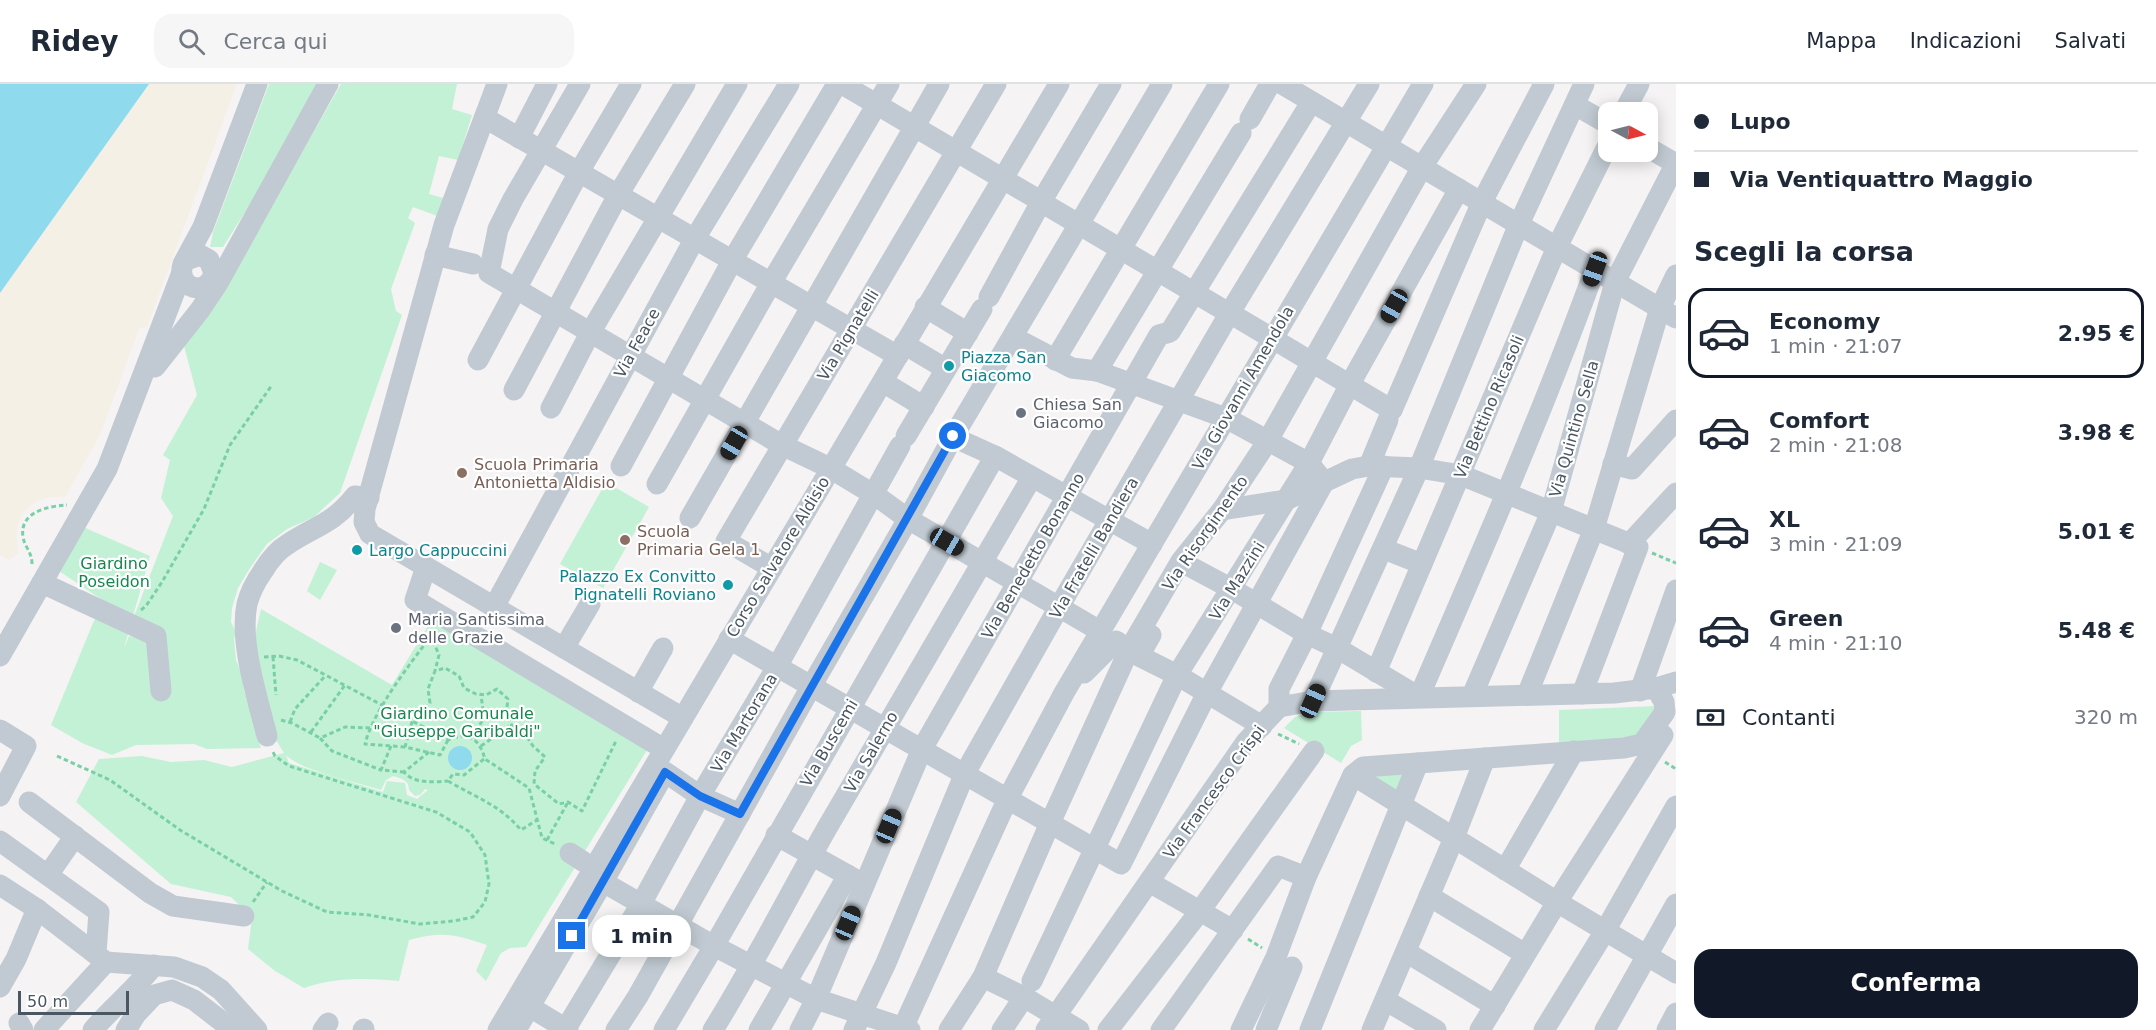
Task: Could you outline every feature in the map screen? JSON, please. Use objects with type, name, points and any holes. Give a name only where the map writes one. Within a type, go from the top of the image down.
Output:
[{"type":"street","points":[[136,396],[155,367],[200,310],[207,267],[203,227],[256,84]]},
{"type":"street","points":[[0,656],[37,576],[107,469],[155,341],[207,267],[328,84]]},
{"type":"street","points":[[496,84],[444,225],[364,522],[370,534],[682,718]]},
{"type":"street","points":[[519,138],[546,84]]},
{"type":"street","points":[[580,84],[498,229],[489,273],[782,446],[830,468],[869,491],[908,519],[1262,726]]},
{"type":"street","points":[[478,360],[579,172],[631,84]]},
{"type":"street","points":[[514,390],[618,195],[685,84]]},
{"type":"street","points":[[551,408],[590,333],[736,84]]},
{"type":"street","name":"Via Feace","points":[[494,607],[694,240],[789,84]]},
{"type":"street","points":[[621,466],[732,261],[837,84]]},
{"type":"street","points":[[843,84],[1350,384],[1390,415]]},
{"type":"street","points":[[657,484],[771,283],[889,84]]},
{"type":"street","points":[[690,518],[939,84]]},
{"type":"street","name":"Via Pignatelli","points":[[772,568],[726,542],[996,84]]},
{"type":"street","name":"Corso Salvatore Aldisio","points":[[498,1030],[1059,84]]},
{"type":"street","points":[[1036,199],[1111,84]]},
{"type":"street","points":[[616,1030],[638,996],[953,436],[1162,84]]},
{"type":"street","points":[[1055,360],[1219,84]]},
{"type":"street","points":[[1097,371],[1270,84]]},
{"type":"street","points":[[1282,84],[1314,98],[1346,122],[1668,313]]},
{"type":"street","name":"Via Fratelli Bandiera","points":[[859,1022],[965,773],[1229,314],[1369,84]]},
{"type":"street","name":"Via Giovanni Amendola","points":[[906,1029],[1008,798],[1064,693],[1121,645],[1152,544],[1423,84]]},
{"type":"street","name":"Via Risorgimento","points":[[949,1030],[983,977],[1050,823],[1121,645],[1181,561],[1222,510],[1267,442],[1422,167],[1476,84]]},
{"type":"street","points":[[1313,701],[1419,468],[1519,224],[1584,84]]},
{"type":"street","points":[[1629,102],[1639,84]]},
{"type":"street","points":[[1542,85],[1482,202],[1390,415],[1376,466],[1307,634],[1279,689],[1279,707],[1313,701],[1582,694],[1657,687]]},
{"type":"street","name":"Via Benedetto Bonanno","points":[[801,1030],[816,999],[856,880],[922,749],[1160,334],[1170,332],[1314,98]]},
{"type":"street","points":[[1575,105],[1598,118]]},
{"type":"street","points":[[485,118],[851,330],[946,369]]},
{"type":"street","points":[[1658,153],[1676,164]]},
{"type":"street","name":"Via Bettino Ricasoli","points":[[1376,672],[1557,247],[1600,162]]},
{"type":"street","name":"Via Quintino Sella","points":[[1472,696],[1551,512],[1615,282],[1676,164]]},
{"type":"street","name":"Via Mazzini","points":[[1002,1030],[1028,989],[1177,675],[1309,463],[1350,384],[1459,189]]},
{"type":"street","name":"Via Martorana","points":[[567,1030],[641,904],[700,796],[778,665],[869,491],[924,407],[985,303],[1036,199]]},
{"type":"street","points":[[435,255],[473,264]]},
{"type":"street","points":[[155,367],[207,267]]},
{"type":"street","points":[[1419,697],[1572,334],[1595,269]]},
{"type":"street","points":[[1527,695],[1594,530],[1613,464],[1668,313],[1676,275]]},
{"type":"street","points":[[925,307],[968,333]]},
{"type":"street","points":[[1013,337],[1072,368],[1097,371],[1226,418],[1309,463],[1324,482]]},
{"type":"street","points":[[883,382],[924,407]]},
{"type":"street","points":[[1613,464],[1632,469],[1676,420]]},
{"type":"street","points":[[953,436],[995,456],[1152,544]]},
{"type":"street","name":"Via Buscemi","points":[[664,1030],[995,456]]},
{"type":"street","points":[[1222,510],[1286,500],[1344,472],[1376,466],[1419,468],[1461,475],[1633,545]]},
{"type":"street","name":"Via Salerno","points":[[713,1030],[752,966],[885,727],[1032,477]]},
{"type":"street","points":[[729,639],[778,665],[1121,864],[1207,693],[1324,482]]},
{"type":"street","points":[[1582,694],[1633,545],[1676,493]]},
{"type":"street","points":[[272,727],[250,671],[246,627],[247,605],[255,584],[269,562],[286,545],[343,512],[355,496],[369,498]]},
{"type":"street","name":"Via Risorgimento","points":[[1121,645],[1189,566],[1214,530]]},
{"type":"street","points":[[1394,553],[1422,564]]},
{"type":"street","points":[[1189,566],[1307,634],[1337,648],[1419,697]]},
{"type":"street","points":[[426,567],[415,600],[664,749]]},
{"type":"street","points":[[37,576],[122,621],[156,636],[161,691]]},
{"type":"street","points":[[1480,1030],[1632,781],[1635,752],[1665,712],[1664,702],[1657,687],[1676,590]]},
{"type":"street","points":[[564,648],[590,604]]},
{"type":"street","points":[[638,692],[663,648]]},
{"type":"street","name":"Via Francesco Crispi","points":[[1051,1023],[1246,742],[1279,707]]},
{"type":"street","points":[[1266,1030],[1306,877],[1353,775],[1363,767],[1599,749],[1635,752],[1676,714]]},
{"type":"street","points":[[0,730],[26,746],[0,796]]},
{"type":"street","points":[[1108,1030],[1200,911],[1314,751]]},
{"type":"street","points":[[1505,870],[1574,751]]},
{"type":"street","points":[[1372,1030],[1430,896],[1485,758]]},
{"type":"street","points":[[1310,1030],[1418,763]]},
{"type":"street","points":[[516,1030],[665,772],[700,796],[740,814]]},
{"type":"street","points":[[1353,775],[1676,973]]},
{"type":"street","points":[[29,802],[150,893],[173,906],[244,916]]},
{"type":"street","points":[[1544,1030],[1605,931],[1676,806]]},
{"type":"street","points":[[759,1030],[786,983],[856,880],[776,834]]},
{"type":"street","points":[[48,875],[75,836]]},
{"type":"street","points":[[0,841],[99,912],[101,957],[44,1030]]},
{"type":"street","points":[[1161,1030],[1278,866],[1306,877]]},
{"type":"street","points":[[603,882],[714,946],[859,1022],[906,1029]]},
{"type":"street","points":[[1149,882],[1233,930]]},
{"type":"street","points":[[1,887],[37,909],[101,957],[164,966],[202,977],[221,990],[258,1030]]},
{"type":"street","points":[[1430,896],[1525,954]]},
{"type":"street","points":[[1605,1030],[1676,904]]},
{"type":"street","points":[[0,987],[16,959],[37,909]]},
{"type":"street","points":[[1406,952],[1495,1006]]},
{"type":"street","points":[[1241,1030],[1284,962]]},
{"type":"street","points":[[93,1030],[138,986],[164,966]]},
{"type":"street","points":[[983,977],[1028,989],[1051,1023],[1079,1030]]},
{"type":"street","points":[[126,1030],[136,1014],[154,995],[172,990],[194,1000],[233,1030]]},
{"type":"street","points":[[1385,1000],[1436,1030]]},
{"type":"street","points":[[530,1007],[567,1030]]},
{"type":"street","points":[[1667,1030],[1676,1013]]},
{"type":"path","points":[[122,621],[146,606],[162,582],[204,508],[230,445],[272,385]]},
{"type":"path","points":[[37,576],[32,555],[23,538],[24,525],[32,513],[52,505],[71,505]]},
{"type":"path","points":[[1633,545],[1676,563]]},
{"type":"path","points":[[405,747],[412,722],[430,703],[428,688],[439,655],[431,636],[370,728],[365,744],[405,747],[440,755],[448,740],[459,735],[472,739],[481,746],[485,759],[529,788],[542,838],[571,854]]},
{"type":"path","points":[[259,657],[297,660],[448,740]]},
{"type":"path","points":[[273,657],[276,698]]},
{"type":"path","points":[[435,671],[445,668],[459,676],[464,688],[481,695],[497,689],[508,699],[506,715],[515,731],[525,734],[533,746],[545,757],[535,771],[534,784],[559,804],[568,802],[582,811],[620,734]]},
{"type":"path","points":[[290,722],[295,709],[326,675]]},
{"type":"path","points":[[311,732],[345,685]]},
{"type":"path","points":[[472,739],[484,717],[481,695]]},
{"type":"path","points":[[57,756],[110,780],[180,830],[267,882],[327,912],[369,915],[420,924],[473,917],[485,902],[489,884],[485,855],[470,832],[436,812],[289,766],[275,756],[272,727],[290,722],[320,738],[332,751],[381,770],[404,772],[429,752]]},
{"type":"path","points":[[481,746],[511,724]]},
{"type":"path","points":[[320,738],[345,727],[370,728]]},
{"type":"path","points":[[381,770],[391,746]]},
{"type":"path","points":[[448,781],[453,774],[464,775],[485,759]]},
{"type":"path","points":[[404,772],[408,777],[428,782],[448,781],[493,804],[509,816],[520,830],[537,820]]},
{"type":"path","points":[[547,840],[568,802]]},
{"type":"path","points":[[244,916],[267,882]]},
{"type":"path","points":[[1233,930],[1284,962]]},
{"type":"green space","points":[[269,84],[317,84],[259,190],[223,247],[210,247],[213,232]]},
{"type":"green space","name":"Giardino Poseidon","points":[[341,84],[457,84],[452,109],[472,115],[458,160],[439,156],[429,194],[447,199],[440,217],[413,207],[408,218],[415,223],[391,289],[396,311],[402,315],[340,493],[314,517],[287,529],[267,544],[238,588],[232,608],[231,622],[236,632],[234,639],[236,660],[261,748],[207,749],[194,744],[136,745],[112,755],[82,743],[51,725],[104,601],[59,571],[83,527],[150,556],[124,648],[129,636],[135,637],[133,619],[173,516],[161,498],[170,460],[163,455],[197,395],[184,346],[229,280]]},
{"type":"green space","points":[[606,482],[649,507],[603,588],[560,564]]},
{"type":"green space","points":[[320,562],[337,570],[320,600],[307,591]]},
{"type":"green space","name":"Giardino Comunale \"Giuseppe Garibaldi\"","points":[[261,609],[392,685],[431,621],[647,750],[526,947],[510,948],[501,953],[486,981],[476,971],[487,945],[457,936],[431,935],[409,940],[399,981],[351,979],[315,984],[304,988],[275,971],[248,949],[252,918],[231,897],[171,884],[76,802],[99,759],[142,756],[171,762],[204,760],[232,767],[284,753],[276,740],[263,690],[255,636]],"holes":[[[286,755],[293,761],[316,771],[381,790],[386,780],[393,776],[406,782],[409,790],[415,796],[420,795],[425,789],[428,790],[417,799],[407,795],[405,783],[387,781],[383,792],[289,763]]]},
{"type":"green space","points":[[1657,706],[1638,740],[1559,743],[1559,710]]},
{"type":"green space","points":[[1361,711],[1362,740],[1351,746],[1341,763],[1284,728],[1295,717],[1312,712]]},
{"type":"green space","points":[[1409,768],[1398,796],[1365,778]]},
{"type":"sand","points":[[149,84],[237,84],[147,327],[139,329],[100,435],[65,497],[41,500],[32,504],[25,511],[17,529],[19,553],[9,560],[0,555],[0,293]]},
{"type":"water","points":[[0,84],[149,84],[0,293]]},
{"type":"water","points":[[460,746],[465,747],[471,753],[471,763],[465,769],[460,770],[455,769],[449,763],[448,758],[449,753],[455,747]]},
{"type":"place","name":"Piazza San Giacomo","points":[[949,366]]},
{"type":"place","name":"Chiesa San Giacomo","points":[[1021,413]]},
{"type":"place","name":"Scuola Primaria Antonietta Aldisio","points":[[462,473]]},
{"type":"place","name":"Scuola Primaria Gela 1","points":[[625,540]]},
{"type":"place","name":"Largo Cappuccini","points":[[357,550]]},
{"type":"place","name":"Palazzo Ex Convitto Pignatelli Roviano","points":[[728,585]]},
{"type":"place","name":"Maria Santissima delle Grazie","points":[[396,628]]},
{"type":"route","points":[[572,936],[665,772],[700,796],[740,814],[953,436]]}]
